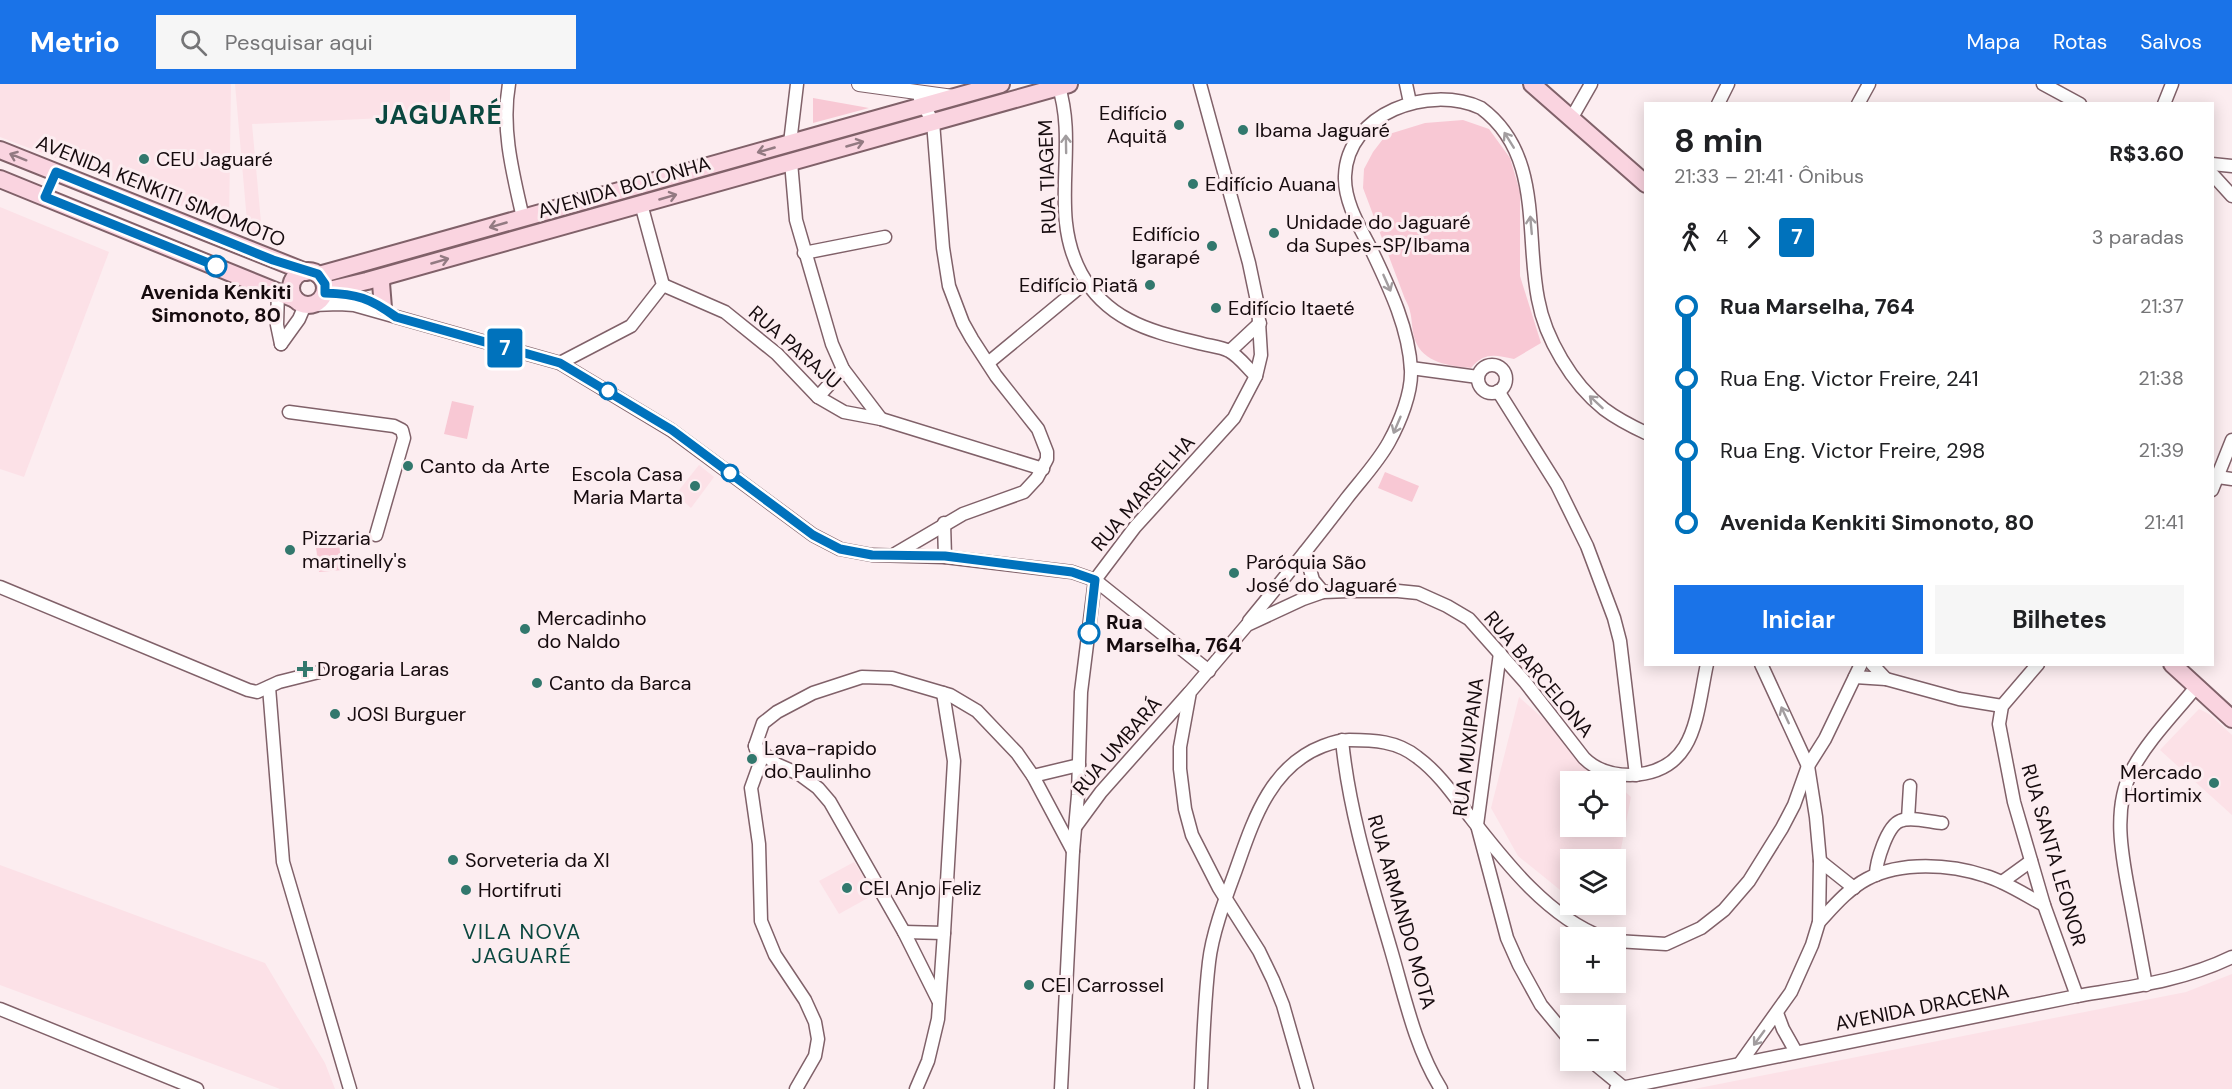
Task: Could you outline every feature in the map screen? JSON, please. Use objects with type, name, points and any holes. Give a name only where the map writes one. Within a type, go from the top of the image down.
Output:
[{"type":"main road","name":"AVENIDA BOLONHA","points":[[313,291],[523,218],[790,143],[920,99],[955,97],[1001,84]]},
{"type":"main road","points":[[1532,84],[1644,182]]},
{"type":"main road","name":"AVENIDA BOLONHA","points":[[313,291],[383,277],[1062,85]]},
{"type":"main road","name":"AVENIDA KENKITI SIMOMOTO","points":[[0,150],[56,172],[313,291]]},
{"type":"main road","points":[[45,197],[56,172]]},
{"type":"main road","points":[[0,178],[278,291],[313,291]]},
{"type":"main road","points":[[383,277],[381,283],[390,313]]},
{"type":"main road","points":[[2174,666],[2232,719]]},
{"type":"street","points":[[509,84],[507,103],[509,155],[523,218]]},
{"type":"street","points":[[790,143],[797,84]]},
{"type":"street","points":[[859,84],[920,99],[933,122],[943,248],[949,286],[963,322],[996,376],[1038,429],[1047,452],[1043,469],[1024,492],[944,523],[895,554]]},
{"type":"street","name":"RUA MARSELHA","points":[[1061,1089],[1081,692],[1095,580],[1135,526],[1234,418],[1256,376],[1261,355],[1260,323],[1249,263],[1200,84]]},
{"type":"street","points":[[1406,84],[1409,98]]},
{"type":"street","points":[[1571,119],[1591,84]]},
{"type":"street","points":[[1719,102],[1728,84]]},
{"type":"street","points":[[1859,102],[1869,84]]},
{"type":"street","points":[[2043,84],[2076,102]]},
{"type":"street","points":[[2165,102],[2172,84]]},
{"type":"street","name":"RUA TIAGEM","points":[[1062,85],[1067,150],[1063,206],[1065,228],[1073,256],[1086,282],[1106,305],[1134,323],[1181,339],[1230,351]]},
{"type":"street","points":[[1247,625],[1390,441],[1407,394],[1411,368],[1405,338],[1392,295],[1351,206],[1345,177],[1348,154],[1363,128],[1379,112],[1409,98],[1422,95],[1449,96],[1474,103],[1496,121],[1516,151],[1525,177],[1537,297],[1551,339],[1566,367],[1594,401],[1605,410],[1644,432]]},
{"type":"street","points":[[791,162],[796,220],[832,344],[843,369],[881,419]]},
{"type":"street","points":[[2214,164],[2232,165]]},
{"type":"street","points":[[2214,176],[2232,196]]},
{"type":"street","points":[[560,363],[631,326],[663,285],[642,204]]},
{"type":"street","points":[[804,253],[885,237]]},
{"type":"street","points":[[988,363],[1086,282]]},
{"type":"street","name":"RUA PARAJU","points":[[663,285],[725,312],[777,354],[818,398],[843,412],[881,419],[1043,469]]},
{"type":"street","points":[[278,291],[278,325],[281,344],[299,319],[313,291],[345,304],[390,313],[560,363],[672,430],[813,535],[840,549],[872,555],[945,556],[1072,572],[1095,580],[1209,671]]},
{"type":"street","points":[[1256,376],[1230,351],[1260,323]]},
{"type":"street","points":[[1491,365],[1498,366],[1504,371],[1506,379],[1504,386],[1491,393],[1479,385],[1478,377],[1484,368],[1491,365]]},
{"type":"street","points":[[1411,368],[1478,377]]},
{"type":"street","points":[[818,398],[843,369]]},
{"type":"street","points":[[1498,391],[1557,485],[1587,546],[1614,618],[1620,641],[1636,775]]},
{"type":"street","points":[[290,412],[394,426],[402,430],[404,438],[376,534]]},
{"type":"street","points":[[2214,486],[2232,440]]},
{"type":"street","points":[[2218,477],[2232,479]]},
{"type":"street","points":[[944,523],[945,556]]},
{"type":"street","points":[[1305,552],[1313,580],[1323,592]]},
{"type":"street","name":"RUA BARCELONA","points":[[1190,692],[1247,625],[1323,592],[1372,590],[1418,593],[1469,619],[1500,653],[1592,766],[1605,772],[1636,775],[1659,770],[1678,758],[1685,750],[1691,737],[1707,666]]},
{"type":"street","points":[[1,592],[248,690],[257,692],[279,682],[319,672]]},
{"type":"street","name":"RUA MUXIPANA","points":[[1500,653],[1477,825],[1507,938],[1541,1005],[1560,1028]]},
{"type":"street","points":[[1742,1062],[1777,1013],[1800,975],[1819,922],[1820,861],[1808,766],[1762,666]]},
{"type":"street","points":[[1626,942],[1666,944],[1701,928],[1724,910],[1749,881],[1794,805],[1808,766],[1825,740],[1860,666]]},
{"type":"street","points":[[1874,666],[1886,679]]},
{"type":"street","points":[[1855,677],[1886,679],[1959,699],[2002,706],[2036,666]]},
{"type":"street","points":[[796,1089],[815,1056],[818,1039],[815,1022],[805,1000],[775,955],[760,921],[759,844],[751,788],[760,763],[755,746],[763,723],[777,712],[813,693],[862,677],[892,678],[943,693],[977,711],[1017,753],[1034,776],[1073,851]]},
{"type":"street","points":[[269,687],[283,862],[350,1089]]},
{"type":"street","points":[[2146,985],[2123,860],[2122,806],[2126,785],[2133,768],[2196,687]]},
{"type":"street","points":[[1190,692],[1180,747],[1185,809],[1198,848],[1259,951],[1273,980],[1307,1089]]},
{"type":"street","name":"RUA UMBARÁ","points":[[1076,826],[1101,792],[1190,692]]},
{"type":"street","points":[[916,1089],[932,1047],[938,1019],[944,933],[954,761],[943,693]]},
{"type":"street","name":"RUA SANTA LEONOR","points":[[2002,706],[2000,724],[2014,802],[2044,905],[2077,996]]},
{"type":"street","points":[[1201,1089],[1209,960],[1226,898],[1254,819],[1277,780],[1298,758],[1312,750],[1342,740],[1374,740],[1396,745],[1417,757],[1447,787],[1519,876],[1561,914],[1580,927]]},
{"type":"street","name":"RUA ARMANDO MOTA","points":[[1342,740],[1346,780],[1362,848],[1419,1044],[1441,1089]]},
{"type":"street","points":[[755,746],[776,764],[799,774],[818,788],[830,802],[904,932],[939,1001]]},
{"type":"street","points":[[1034,776],[1079,765]]},
{"type":"street","points":[[1908,819],[1910,786]]},
{"type":"street","points":[[1876,875],[1876,864],[1880,852],[1894,825],[1899,821],[1908,819],[1942,823]]},
{"type":"street","points":[[1820,861],[1854,888]]},
{"type":"street","points":[[2002,882],[2031,861]]},
{"type":"street","points":[[1819,922],[1854,888],[1876,875],[1895,868],[1923,866],[1984,875],[2044,905]]},
{"type":"street","points":[[904,932],[944,933]]},
{"type":"street","name":"AVENIDA DRACENA","points":[[1620,1088],[2077,996],[2146,985],[2207,969],[2232,957]]},
{"type":"street","points":[[0,1009],[197,1089]]},
{"type":"street","points":[[1777,1013],[1782,1029],[1796,1052]]},
{"type":"street","points":[[1602,1071],[1620,1088]]},
{"type":"shaded area","name":"CEU Jaguaré","points":[[0,84],[231,84],[229,224],[0,137]]},
{"type":"shaded area","points":[[235,84],[450,84],[450,115],[252,124],[262,233],[248,233]]},
{"type":"shaded area","points":[[813,98],[869,108],[813,123]]},
{"type":"shaded area","points":[[1463,120],[1489,129],[1510,158],[1520,192],[1520,276],[1541,343],[1514,359],[1501,356],[1485,357],[1471,368],[1438,362],[1424,354],[1419,348],[1415,340],[1410,310],[1363,188],[1364,169],[1386,135],[1425,123]]},
{"type":"shaded area","points":[[0,207],[109,252],[24,477],[0,469]]},
{"type":"shaded area","points":[[452,401],[474,406],[467,439],[444,434]]},
{"type":"shaded area","name":"Escola Casa Maria Marta","points":[[699,465],[714,477],[691,508],[676,494]]},
{"type":"shaded area","points":[[1385,472],[1419,486],[1412,502],[1378,488]]},
{"type":"shaded area","points":[[339,543],[342,570],[319,572],[316,547]]},
{"type":"shaded area","points":[[1519,697],[1603,771],[1560,771],[1560,837],[1623,837],[1621,849],[1560,849],[1560,890],[1518,856],[1491,808]]},
{"type":"shaded area","name":"Mercado Hortimix","points":[[2199,709],[2209,714],[2232,735],[2232,815],[2160,750]]},
{"type":"shaded area","points":[[1626,792],[1631,797],[1626,823]]},
{"type":"shaded area","name":"CEI Anjo Feliz","points":[[854,862],[875,894],[839,914],[819,881]]},
{"type":"shaded area","points":[[0,865],[265,963],[325,1063],[335,1089],[280,1089],[0,985]]},
{"type":"shaded area","points":[[2232,974],[2232,1089],[1694,1089],[2186,992]]},
{"type":"bus line","name":"7","points":[[216,266],[45,197],[56,172],[273,260],[318,274],[325,284],[325,293],[356,295],[396,317],[560,363],[672,430],[813,535],[840,549],[872,555],[945,556],[1072,572],[1095,580],[1089,633]]},
{"type":"place","name":"Edifício Aquitã","points":[[1179,125]]},
{"type":"place","name":"Ibama Jaguaré","points":[[1243,130]]},
{"type":"place","name":"CEU Jaguaré","points":[[144,159]]},
{"type":"place","name":"Edifício Auana","points":[[1193,184]]},
{"type":"place","name":"Unidade do Jaguaré da Supes-SP/Ibama","points":[[1274,233]]},
{"type":"place","name":"Edifício Igarapé","points":[[1212,246]]},
{"type":"place","name":"Avenida Kenkiti Simonoto, 80","points":[[216,266]]},
{"type":"place","name":"Edifício Piatã","points":[[1150,285]]},
{"type":"place","name":"Edifício Itaeté","points":[[1216,308]]},
{"type":"place","name":"Canto da Arte","points":[[408,466]]},
{"type":"place","name":"Escola Casa Maria Marta","points":[[695,486]]},
{"type":"place","name":"Pizzaria martinelly's","points":[[290,550]]},
{"type":"place","name":"Paróquia São José do Jaguaré","points":[[1234,573]]},
{"type":"place","name":"Mercadinho do Naldo","points":[[525,629]]},
{"type":"place","name":"Rua Marselha, 764","points":[[1089,633]]},
{"type":"place","name":"Drogaria Laras","points":[[305,669]]},
{"type":"place","name":"Canto da Barca","points":[[537,683]]},
{"type":"place","name":"JOSI Burguer","points":[[335,714]]},
{"type":"place","name":"Lava-rapido do Paulinho","points":[[752,759]]},
{"type":"place","name":"Mercado Hortimix","points":[[2214,783]]},
{"type":"place","name":"Sorveteria da XI","points":[[453,860]]},
{"type":"place","name":"CEI Anjo Feliz","points":[[847,888]]},
{"type":"place","name":"Hortifruti","points":[[466,890]]},
{"type":"place","name":"CEI Carrossel","points":[[1029,985]]},
{"type":"district","name":"JAGUARÉ","points":[[439,115]]},
{"type":"district","name":"VILA NOVA JAGUARÉ","points":[[522,944]]}]
